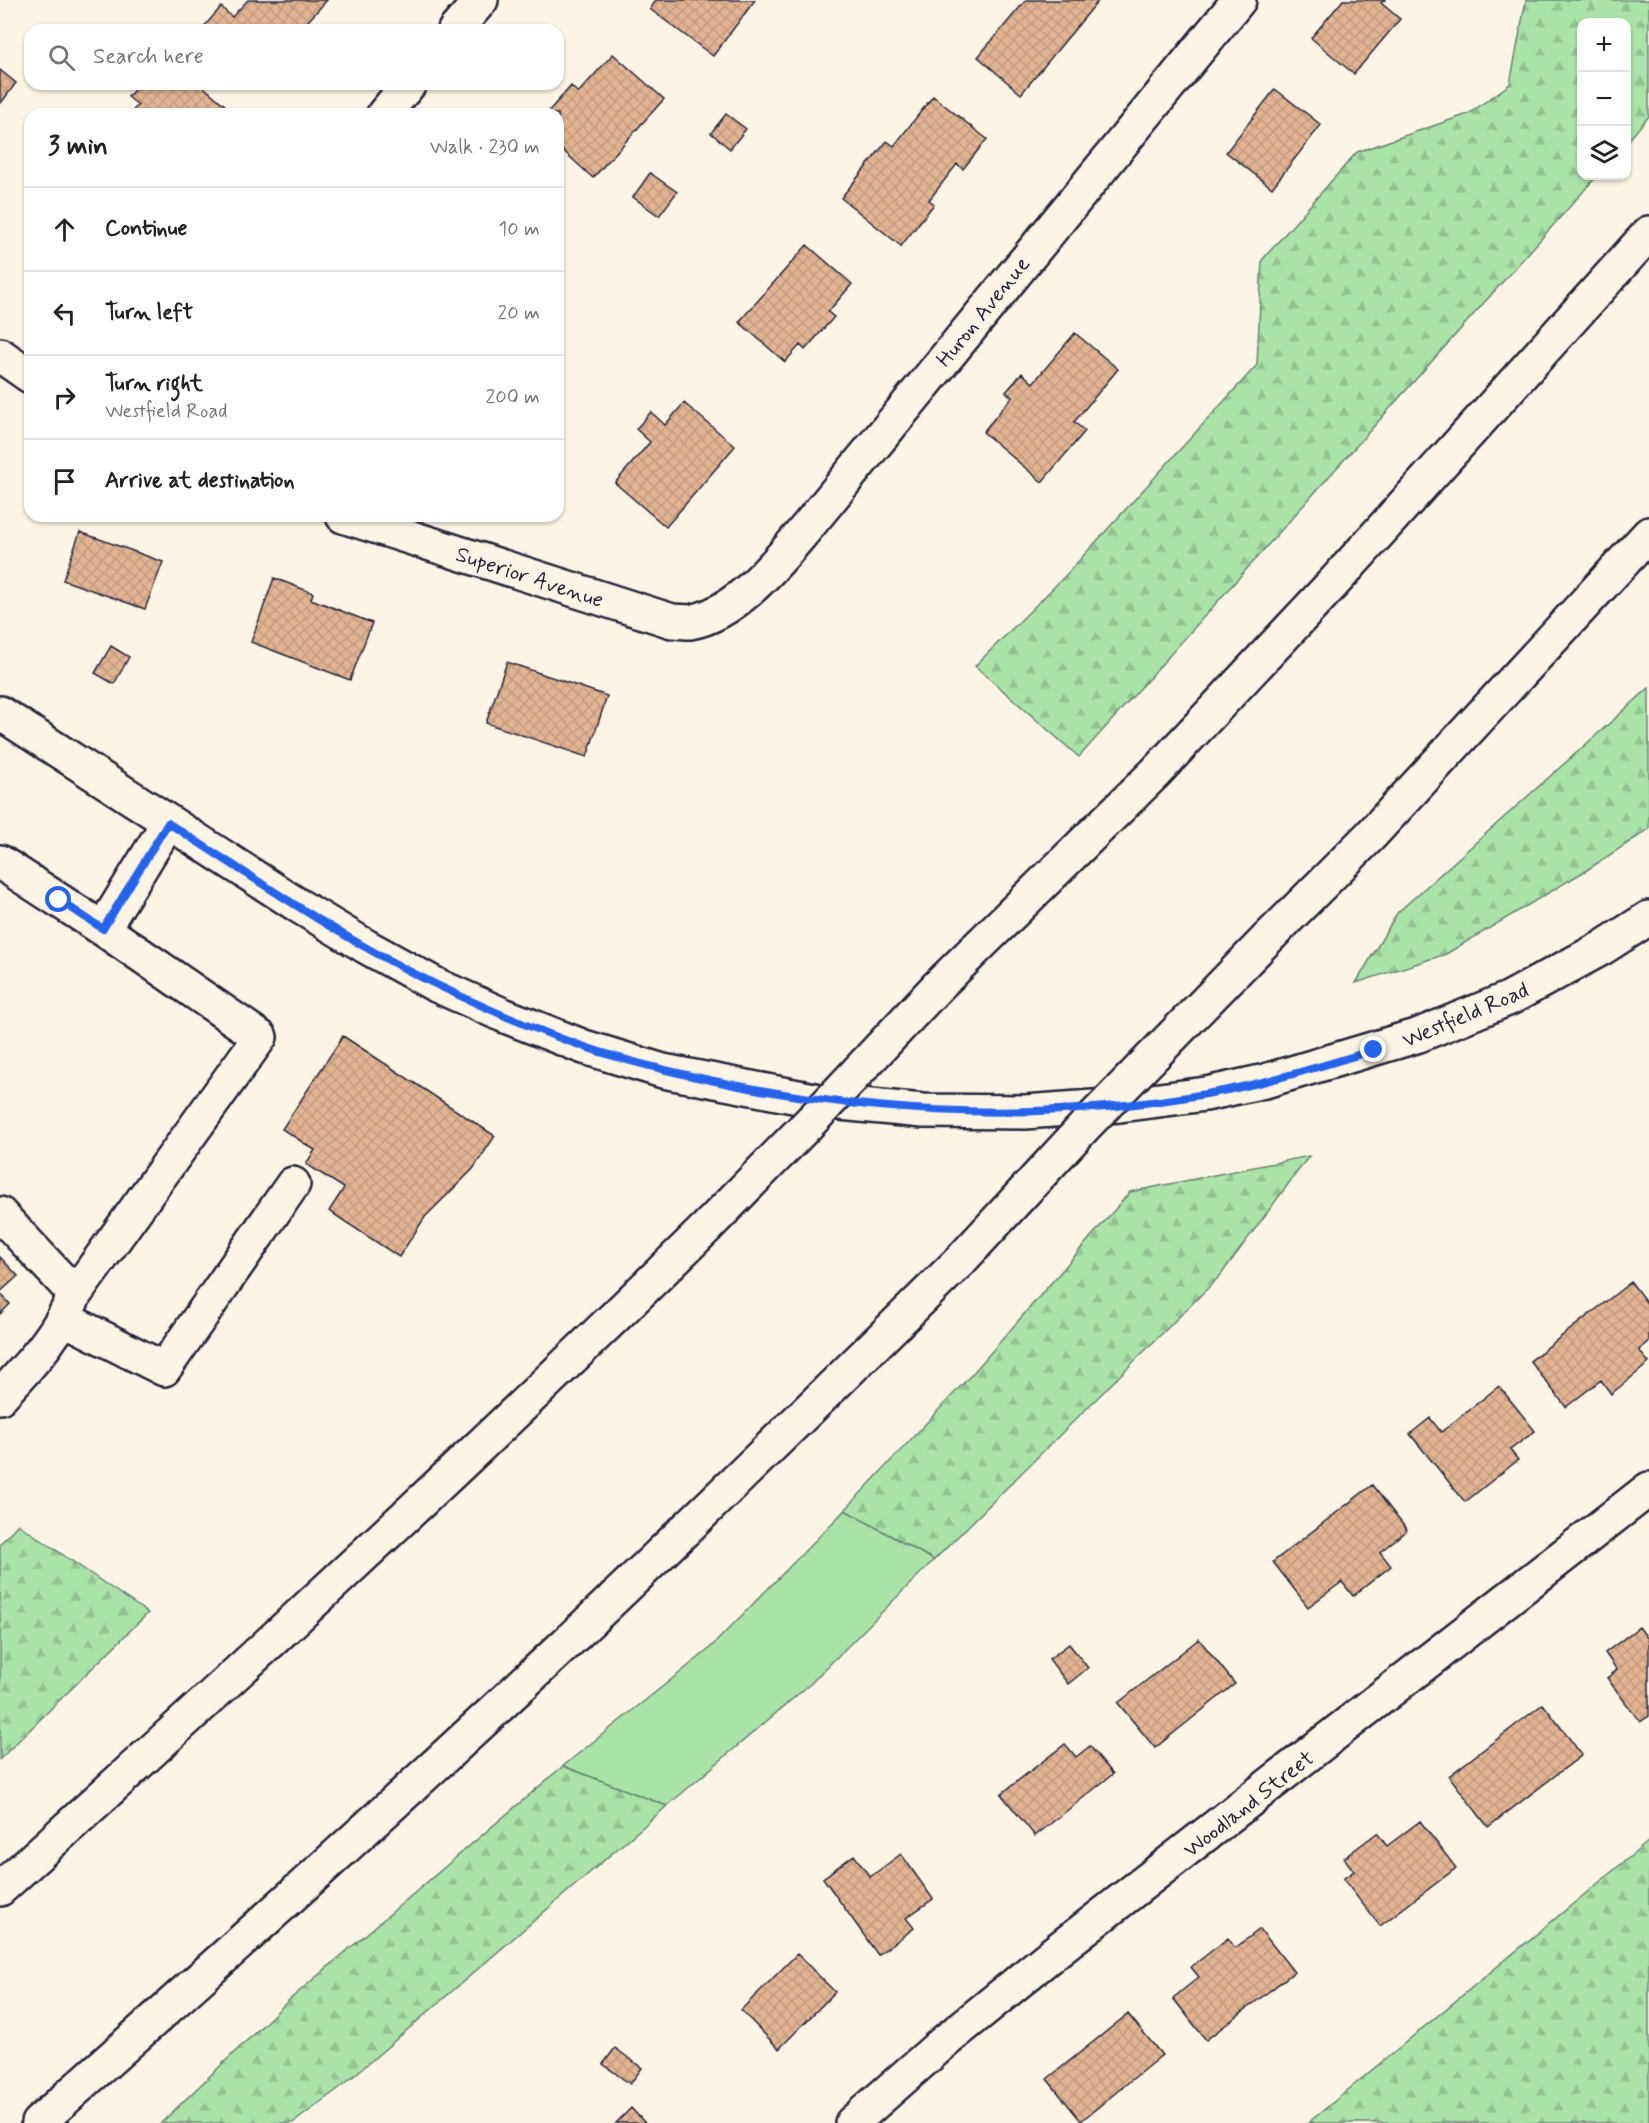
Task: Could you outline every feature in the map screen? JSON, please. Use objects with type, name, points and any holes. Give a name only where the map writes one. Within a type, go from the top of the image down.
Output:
[{"type":"main road","points":[[460,24],[481,0]]},
{"type":"main road","name":"Huron Avenue","points":[[717,612],[748,590],[808,526],[1239,0]]},
{"type":"main road","points":[[389,108],[404,90]]},
{"type":"main road","points":[[0,1889],[395,1527],[706,1228],[808,1125],[937,987],[1163,765],[1337,579],[1649,233]]},
{"type":"main road","points":[[0,355],[24,372]]},
{"type":"main road","name":"Superior Avenue","points":[[362,522],[672,621],[689,622],[717,612]]},
{"type":"main road","points":[[38,2123],[363,1832],[556,1653],[960,1261],[1084,1127],[1371,835],[1649,534]]},
{"type":"main road","name":"Westfield Road","points":[[0,713],[309,912],[416,974],[503,1015],[584,1047],[663,1071],[819,1101],[904,1110],[1015,1112],[1120,1105],[1206,1094],[1265,1081],[1419,1035],[1510,998],[1602,948],[1649,918]]},
{"type":"main road","points":[[103,929],[168,823]]},
{"type":"main road","points":[[0,862],[103,929],[260,1037],[38,1356],[0,1397]]},
{"type":"main road","points":[[0,1214],[70,1307],[164,1369],[293,1184]]},
{"type":"main road","name":"Woodland Street","points":[[852,2123],[943,2043],[1051,1955],[1649,1489]]},
{"type":"green space","points":[[1526,0],[1649,0],[1649,116],[1631,137],[1631,18],[1577,18],[1577,180],[1593,180],[1079,757],[975,666],[1064,577],[1257,365],[1262,260],[1357,152],[1468,114],[1510,84]]},
{"type":"green space","points":[[1649,688],[1649,829],[1590,868],[1446,954],[1356,983],[1397,913]]},
{"type":"green space","points":[[1309,1156],[1220,1276],[934,1560],[845,1510],[973,1373],[1130,1192]]},
{"type":"green space","points":[[845,1510],[934,1560],[810,1684],[667,1806],[563,1766],[707,1651]]},
{"type":"green space","points":[[18,1524],[148,1613],[0,1759],[0,1544]]},
{"type":"green space","points":[[563,1766],[667,1806],[342,2086],[293,2123],[161,2123],[288,2001]]},
{"type":"green space","points":[[1649,1841],[1649,2123],[1308,2123]]},
{"type":"building","points":[[248,0],[327,0],[305,24],[206,24],[221,7],[232,17]]},
{"type":"building","points":[[656,0],[755,0],[713,56],[650,9]]},
{"type":"building","points":[[1026,0],[1099,0],[1021,94],[978,57]]},
{"type":"building","points":[[1343,0],[1385,0],[1381,3],[1400,19],[1354,74],[1311,38]]},
{"type":"building","points":[[613,54],[664,99],[593,178],[564,151],[564,108],[551,108],[571,86],[578,93]]},
{"type":"building","points":[[0,70],[16,83],[1,103],[0,102]]},
{"type":"building","points":[[1275,89],[1321,125],[1272,188],[1226,152]]},
{"type":"building","points":[[134,90],[207,90],[228,108],[135,108],[138,105],[128,97]]},
{"type":"building","points":[[933,96],[987,139],[963,169],[957,164],[929,200],[934,204],[901,246],[841,198],[887,141],[894,146]]},
{"type":"building","points":[[726,114],[746,129],[730,149],[711,133]]},
{"type":"building","points":[[650,173],[677,192],[659,216],[633,197]]},
{"type":"building","points":[[807,245],[852,284],[828,312],[834,317],[805,350],[800,345],[785,362],[739,322]]},
{"type":"building","points":[[1075,333],[1118,369],[1074,422],[1085,431],[1042,482],[983,432],[1012,397],[1006,392],[1022,373],[1033,383]]},
{"type":"building","points":[[684,403],[735,446],[666,527],[615,483],[650,442],[636,429],[651,412],[665,425]]},
{"type":"building","points":[[80,532],[163,562],[145,609],[63,580]]},
{"type":"building","points":[[274,578],[313,593],[311,599],[372,623],[350,680],[251,642]]},
{"type":"building","points":[[111,646],[129,657],[114,684],[95,673]]},
{"type":"building","points":[[507,662],[607,696],[587,757],[486,723]]},
{"type":"building","points":[[343,1036],[495,1136],[473,1169],[425,1217],[399,1257],[329,1211],[344,1188],[306,1164],[315,1150],[282,1129]]},
{"type":"building","points":[[0,1257],[18,1276],[0,1292]]},
{"type":"building","points":[[1631,1282],[1649,1306],[1649,1342],[1639,1350],[1649,1363],[1611,1394],[1601,1380],[1566,1407],[1530,1361]]},
{"type":"building","points":[[0,1293],[10,1304],[0,1314]]},
{"type":"building","points":[[1499,1386],[1535,1431],[1510,1450],[1518,1460],[1465,1502],[1410,1434],[1430,1418],[1441,1432]]},
{"type":"building","points":[[1372,1485],[1407,1530],[1380,1552],[1391,1566],[1353,1596],[1342,1582],[1308,1607],[1273,1562]]},
{"type":"building","points":[[1639,1627],[1649,1640],[1649,1716],[1640,1722],[1607,1678],[1617,1670],[1605,1653]]},
{"type":"building","points":[[1199,1639],[1235,1684],[1155,1748],[1118,1703]]},
{"type":"building","points":[[1069,1644],[1088,1668],[1068,1684],[1049,1659]]},
{"type":"building","points":[[1543,1704],[1582,1755],[1488,1827],[1449,1776]]},
{"type":"building","points":[[1065,1744],[1076,1757],[1090,1746],[1113,1774],[1035,1836],[1001,1794]]},
{"type":"building","points":[[1420,1821],[1456,1868],[1380,1926],[1343,1879],[1354,1871],[1344,1858],[1377,1833],[1387,1846]]},
{"type":"building","points":[[901,1854],[933,1899],[906,1918],[914,1928],[878,1955],[823,1878],[854,1855],[870,1877]]},
{"type":"building","points":[[1260,1929],[1294,1972],[1206,2040],[1173,1998],[1199,1977],[1191,1967],[1228,1938],[1235,1948]]},
{"type":"building","points":[[797,1954],[835,1992],[779,2049],[741,2010]]},
{"type":"building","points":[[1128,2014],[1162,2055],[1081,2121],[1047,2079]]},
{"type":"building","points":[[615,2048],[642,2068],[630,2084],[603,2064]]},
{"type":"building","points":[[631,2108],[645,2123],[616,2123]]},
{"type":"route","points":[[59,900],[103,929],[168,823],[367,947],[436,984],[503,1015],[584,1047],[663,1071],[819,1101],[894,1109],[974,1113],[1120,1105],[1206,1094],[1265,1081],[1374,1050]]}]
